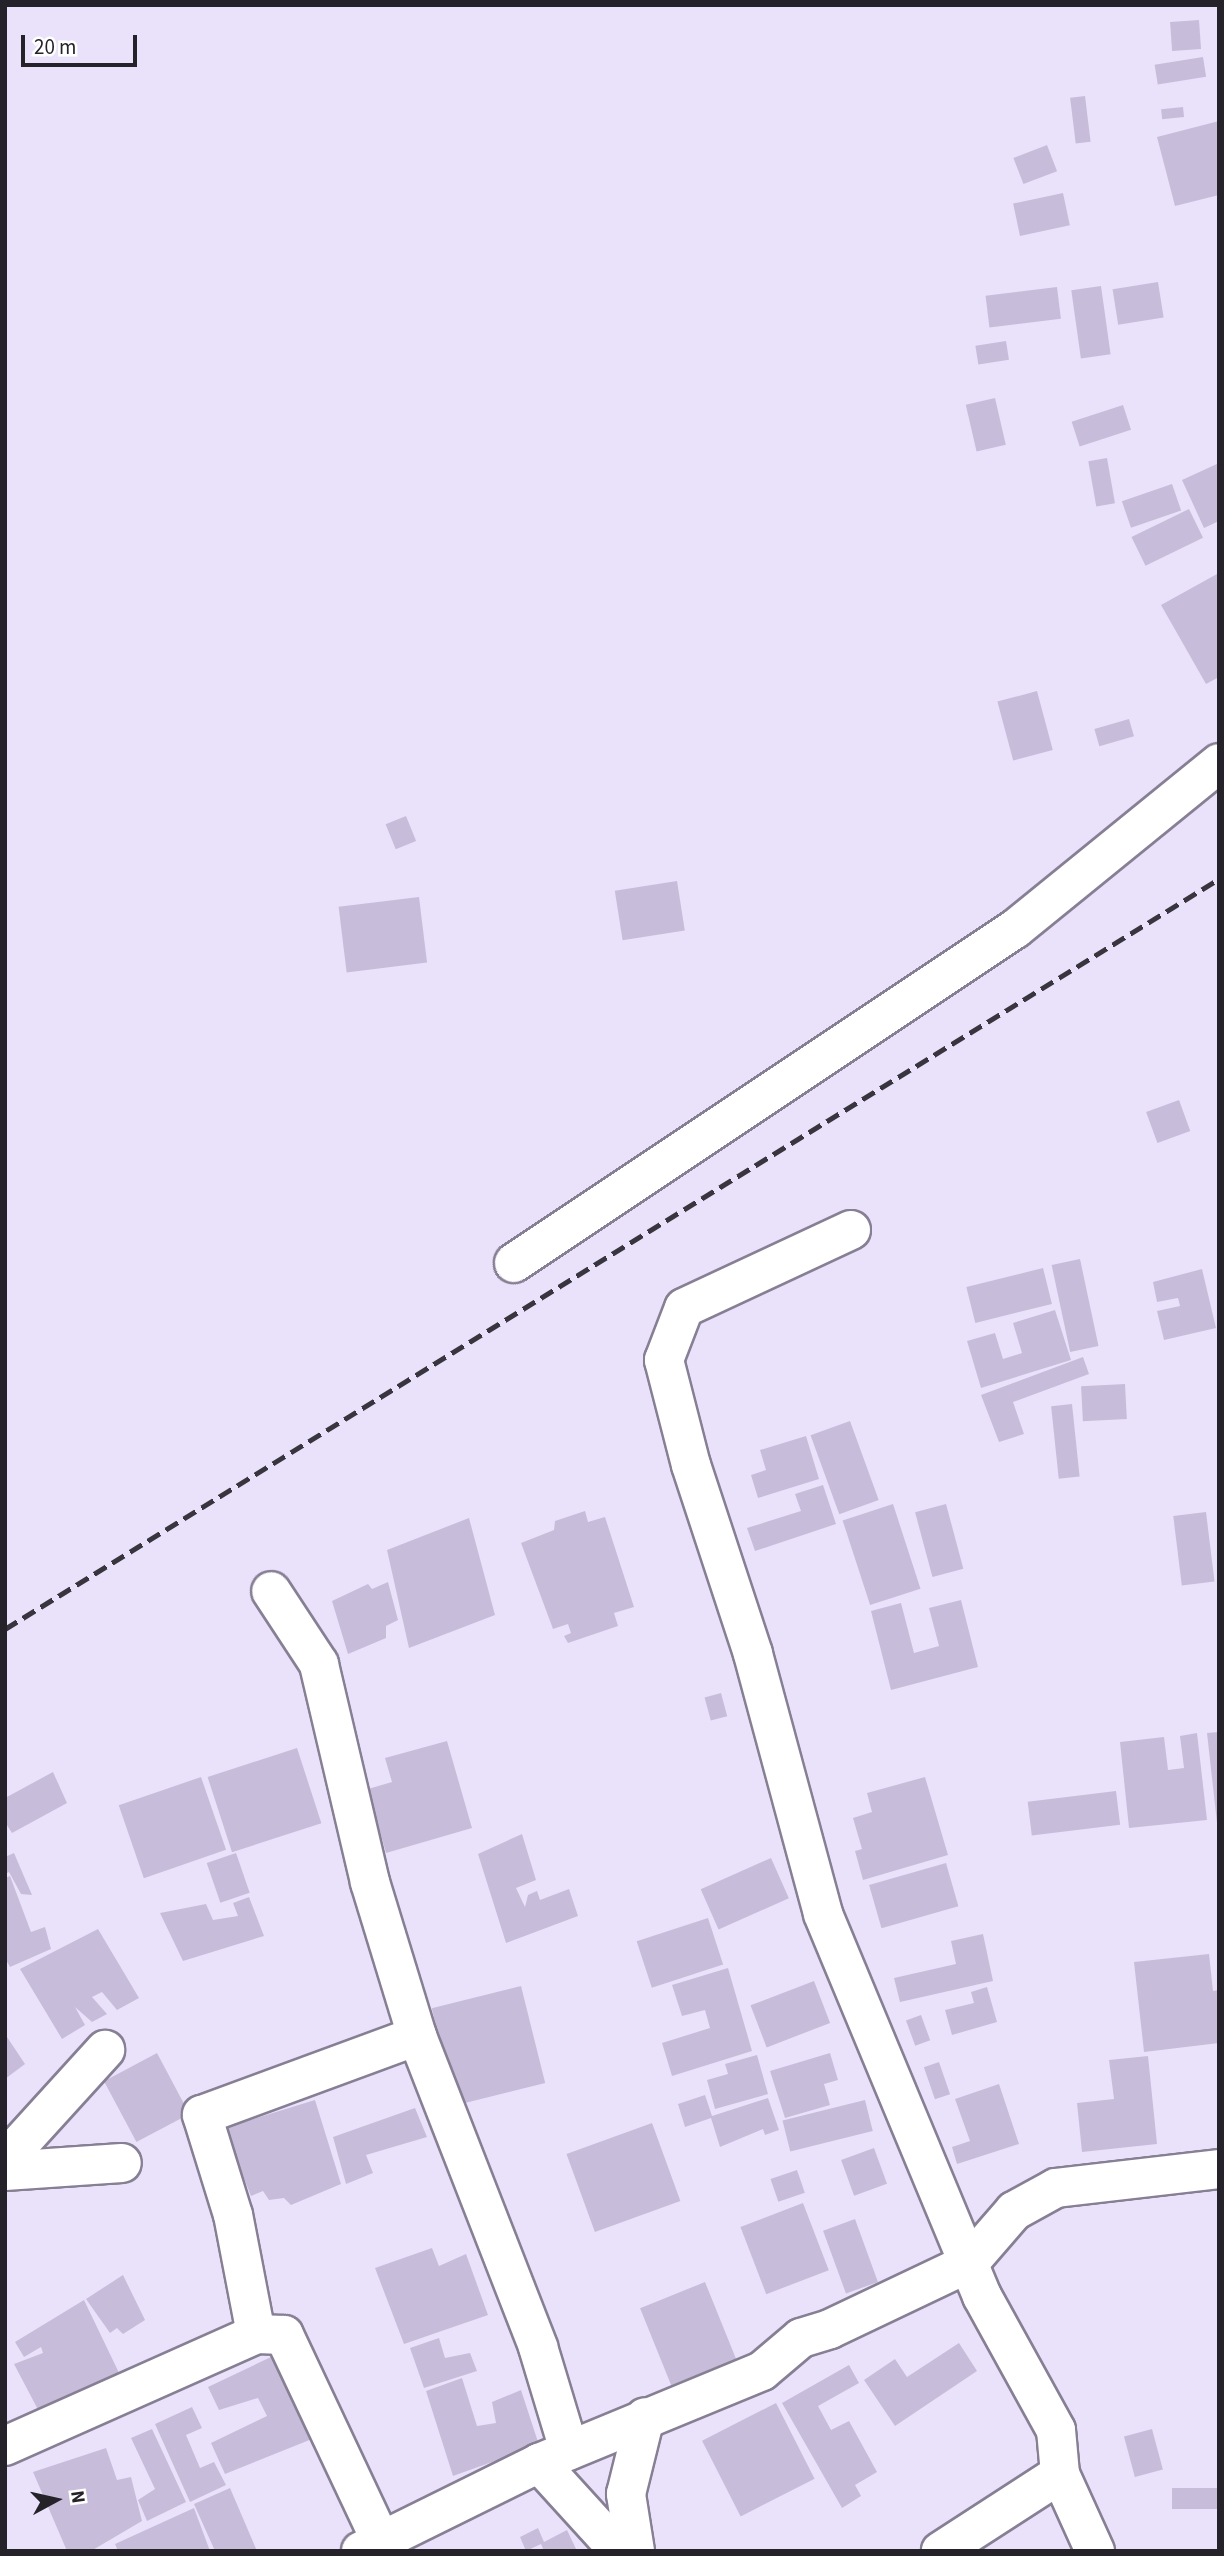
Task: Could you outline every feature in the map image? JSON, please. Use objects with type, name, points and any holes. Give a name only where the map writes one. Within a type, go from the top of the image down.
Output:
[{"type":"street","points":[[514,1263],[1015,929],[1219,763]]},
{"type":"street","points":[[851,1230],[684,1308],[664,1360],[691,1465],[753,1654],[823,1914],[969,2263],[1056,2430],[1060,2473],[1095,2551]]},
{"type":"street","points":[[271,1591],[318,1664],[370,1882],[417,2036],[510,2272],[554,2456],[619,2551]]},
{"type":"street","points":[[256,2334],[233,2215],[202,2115],[417,2036]]},
{"type":"street","points":[[5,2160],[105,2050]]},
{"type":"street","points":[[5,2171],[122,2163]]},
{"type":"street","points":[[5,2446],[256,2334],[284,2335],[371,2546],[554,2456],[762,2371],[801,2338],[830,2329],[969,2263],[1014,2211],[1056,2188],[1219,2169]]},
{"type":"street","points":[[635,2551],[626,2494],[645,2417]]},
{"type":"street","points":[[941,2551],[1060,2473]]},
{"type":"building","points":[[1199,20],[1201,49],[1172,51],[1170,22]]},
{"type":"building","points":[[1203,57],[1206,77],[1158,84],[1155,65]]},
{"type":"building","points":[[1085,96],[1091,142],[1076,143],[1070,98]]},
{"type":"building","points":[[1183,107],[1184,117],[1162,119],[1161,109]]},
{"type":"building","points":[[1219,121],[1219,195],[1175,206],[1157,137]]},
{"type":"building","points":[[1047,145],[1057,171],[1023,184],[1013,158]]},
{"type":"building","points":[[1063,193],[1070,225],[1020,236],[1013,204]]},
{"type":"building","points":[[1158,282],[1164,318],[1118,325],[1113,289]]},
{"type":"building","points":[[1101,286],[1111,354],[1081,359],[1071,290]]},
{"type":"building","points":[[1057,287],[1061,319],[989,328],[986,296]]},
{"type":"building","points":[[1006,341],[1009,360],[978,365],[975,346]]},
{"type":"building","points":[[995,398],[1006,445],[977,452],[966,405]]},
{"type":"building","points":[[1123,405],[1131,430],[1080,446],[1072,422]]},
{"type":"building","points":[[1107,458],[1115,503],[1096,507],[1088,461]]},
{"type":"building","points":[[1219,463],[1219,521],[1204,528],[1182,480]]},
{"type":"building","points":[[1172,484],[1181,510],[1131,528],[1122,501]]},
{"type":"building","points":[[1189,509],[1203,538],[1146,566],[1131,537]]},
{"type":"building","points":[[1217,574],[1219,677],[1206,684],[1161,605]]},
{"type":"building","points":[[1037,691],[1053,750],[1013,761],[997,702]]},
{"type":"building","points":[[1129,719],[1134,736],[1099,746],[1094,729]]},
{"type":"building","points":[[406,816],[416,841],[396,849],[386,824]]},
{"type":"building","points":[[677,881],[685,930],[623,940],[615,891]]},
{"type":"building","points":[[419,897],[427,963],[347,972],[339,907]]},
{"type":"building","points":[[1179,1100],[1190,1131],[1157,1143],[1146,1112]]},
{"type":"building","points":[[1080,1259],[1099,1346],[1070,1352],[1052,1265]]},
{"type":"building","points":[[1043,1268],[1052,1304],[975,1323],[966,1287]]},
{"type":"building","points":[[1202,1269],[1216,1328],[1164,1340],[1157,1311],[1180,1306],[1178,1298],[1157,1302],[1153,1282]]},
{"type":"building","points":[[1055,1310],[1071,1360],[981,1388],[967,1341],[995,1333],[1003,1359],[1022,1353],[1013,1323]]},
{"type":"building","points":[[1083,1357],[1089,1374],[1013,1402],[1024,1434],[999,1442],[981,1395]]},
{"type":"building","points":[[1125,1384],[1127,1419],[1083,1421],[1081,1386]]},
{"type":"building","points":[[1072,1404],[1080,1477],[1059,1479],[1051,1406]]},
{"type":"building","points":[[850,1421],[879,1500],[839,1514],[811,1435]]},
{"type":"building","points":[[806,1436],[819,1479],[758,1498],[751,1475],[766,1470],[760,1450]]},
{"type":"building","points":[[823,1485],[836,1524],[755,1551],[747,1528],[801,1511],[795,1494]]},
{"type":"building","points":[[893,1504],[921,1589],[870,1605],[843,1520]]},
{"type":"building","points":[[946,1504],[963,1569],[932,1577],[915,1512]]},
{"type":"building","points":[[585,1511],[588,1522],[605,1517],[634,1607],[614,1613],[618,1626],[568,1643],[564,1636],[571,1633],[568,1624],[553,1629],[521,1543],[554,1530],[555,1521]]},
{"type":"building","points":[[1206,1512],[1215,1581],[1182,1585],[1173,1516]]},
{"type":"building","points":[[469,1518],[495,1615],[409,1648],[387,1550]]},
{"type":"building","points":[[388,1582],[398,1620],[386,1626],[386,1638],[348,1654],[332,1601],[368,1584],[372,1589]]},
{"type":"building","points":[[961,1600],[978,1667],[891,1690],[871,1611],[901,1603],[914,1653],[939,1646],[929,1608]]},
{"type":"building","points":[[721,1693],[727,1716],[711,1721],[705,1697]]},
{"type":"building","points":[[1219,1732],[1219,1823],[1217,1823],[1207,1733]]},
{"type":"building","points":[[1197,1733],[1207,1820],[1129,1828],[1120,1742],[1164,1737],[1168,1770],[1184,1768],[1180,1736]]},
{"type":"building","points":[[447,1741],[472,1828],[386,1853],[368,1789],[392,1782],[385,1758]]},
{"type":"building","points":[[297,1748],[321,1823],[232,1852],[208,1777]]},
{"type":"building","points":[[53,1772],[67,1803],[12,1833],[5,1822],[5,1798]]},
{"type":"building","points":[[201,1777],[226,1850],[144,1878],[119,1805]]},
{"type":"building","points":[[925,1777],[948,1855],[863,1880],[855,1851],[862,1849],[853,1818],[872,1812],[867,1793]]},
{"type":"building","points":[[1116,1791],[1120,1825],[1032,1836],[1028,1802]]},
{"type":"building","points":[[522,1834],[536,1880],[516,1888],[525,1907],[528,1895],[537,1891],[540,1900],[569,1889],[578,1916],[506,1943],[478,1854]]},
{"type":"building","points":[[14,1853],[32,1895],[21,1894],[9,1872],[5,1874],[5,1857]]},
{"type":"building","points":[[236,1853],[250,1893],[220,1903],[207,1863]]},
{"type":"building","points":[[771,1858],[789,1898],[719,1930],[701,1889]]},
{"type":"building","points":[[946,1863],[958,1906],[882,1928],[869,1885]]},
{"type":"building","points":[[10,1876],[31,1932],[45,1927],[51,1949],[10,1967],[5,1958],[5,1878]]},
{"type":"building","points":[[249,1897],[264,1936],[183,1961],[160,1913],[206,1904],[213,1920],[238,1916],[233,1903]]},
{"type":"building","points":[[708,1918],[723,1965],[652,1988],[637,1941]]},
{"type":"building","points":[[98,1929],[139,1998],[117,2010],[102,1992],[92,1997],[107,2014],[92,2022],[75,2007],[85,2025],[62,2039],[20,1969]]},
{"type":"building","points":[[983,1934],[993,1981],[900,2002],[894,1978],[956,1964],[951,1941]]},
{"type":"building","points":[[1209,1954],[1213,1991],[1219,1990],[1219,2043],[1144,2052],[1134,1962]]},
{"type":"building","points":[[728,1968],[752,2051],[672,2076],[662,2043],[710,2028],[705,2010],[682,2016],[672,1985]]},
{"type":"building","points":[[814,1981],[830,2023],[767,2047],[751,2005]]},
{"type":"building","points":[[521,1986],[545,2083],[456,2105],[432,2008]]},
{"type":"building","points":[[987,1987],[997,2022],[952,2035],[945,2010],[974,2003],[971,1992]]},
{"type":"building","points":[[921,2015],[930,2040],[915,2046],[906,2020]]},
{"type":"building","points":[[5,2034],[25,2064],[5,2079]]},
{"type":"building","points":[[157,2053],[189,2114],[136,2142],[104,2081]]},
{"type":"building","points":[[830,2053],[838,2080],[824,2084],[830,2105],[785,2118],[770,2071]]},
{"type":"building","points":[[757,2055],[768,2094],[715,2109],[707,2080],[728,2074],[725,2064]]},
{"type":"building","points":[[1148,2056],[1157,2144],[1082,2152],[1077,2103],[1114,2099],[1109,2060]]},
{"type":"building","points":[[939,2062],[950,2094],[935,2099],[924,2067]]},
{"type":"building","points":[[999,2084],[1019,2144],[957,2164],[952,2147],[970,2141],[955,2099]]},
{"type":"building","points":[[705,2095],[712,2116],[768,2098],[779,2130],[765,2135],[763,2129],[720,2147],[711,2118],[685,2127],[678,2104]]},
{"type":"building","points":[[315,2100],[341,2184],[291,2205],[284,2198],[269,2200],[263,2191],[251,2196],[224,2128]]},
{"type":"building","points":[[865,2100],[873,2131],[790,2152],[783,2121]]},
{"type":"building","points":[[415,2108],[427,2137],[366,2155],[373,2173],[346,2184],[333,2137]]},
{"type":"building","points":[[652,2123],[680,2201],[595,2232],[566,2154]]},
{"type":"building","points":[[874,2148],[887,2184],[854,2196],[841,2160]]},
{"type":"building","points":[[797,2170],[805,2193],[778,2202],[771,2179]]},
{"type":"building","points":[[803,2203],[829,2270],[766,2294],[740,2227]]},
{"type":"building","points":[[855,2219],[878,2282],[846,2294],[823,2231]]},
{"type":"building","points":[[432,2248],[439,2266],[466,2254],[488,2315],[404,2344],[375,2268]]},
{"type":"building","points":[[123,2275],[145,2320],[123,2334],[117,2328],[110,2333],[86,2299]]},
{"type":"building","points":[[705,2282],[736,2359],[671,2385],[640,2308]]},
{"type":"building","points":[[84,2300],[121,2377],[44,2421],[14,2364],[43,2353],[41,2347],[24,2357],[15,2342]]},
{"type":"building","points":[[439,2338],[445,2358],[470,2353],[477,2371],[424,2388],[410,2348]]},
{"type":"building","points":[[959,2343],[977,2371],[895,2426],[864,2380],[895,2359],[907,2377]]},
{"type":"building","points":[[271,2357],[312,2439],[225,2474],[211,2443],[267,2416],[258,2398],[219,2410],[208,2387]]},
{"type":"building","points":[[849,2365],[859,2383],[818,2406],[831,2430],[849,2421],[877,2472],[855,2485],[861,2496],[842,2508],[782,2403]]},
{"type":"building","points":[[462,2378],[477,2426],[496,2423],[492,2402],[521,2390],[539,2445],[453,2476],[426,2391]]},
{"type":"building","points":[[776,2403],[815,2479],[741,2516],[702,2441]]},
{"type":"building","points":[[192,2407],[202,2428],[186,2435],[200,2468],[214,2462],[226,2485],[190,2502],[155,2424]]},
{"type":"building","points":[[152,2429],[186,2502],[147,2521],[138,2500],[155,2489],[131,2438]]},
{"type":"building","points":[[1152,2429],[1163,2470],[1135,2477],[1124,2437]]},
{"type":"building","points":[[106,2448],[117,2480],[131,2477],[142,2521],[91,2551],[67,2551],[33,2472]]},
{"type":"building","points":[[230,2488],[257,2551],[215,2551],[194,2504]]},
{"type":"building","points":[[1172,2488],[1219,2488],[1219,2509],[1172,2509]]},
{"type":"building","points":[[194,2508],[210,2551],[118,2551],[115,2544]]},
{"type":"building","points":[[538,2528],[544,2542],[567,2530],[577,2551],[544,2551],[541,2544],[526,2551],[520,2537]]},
{"type":"railway","points":[[5,1629],[1219,879]]}]
